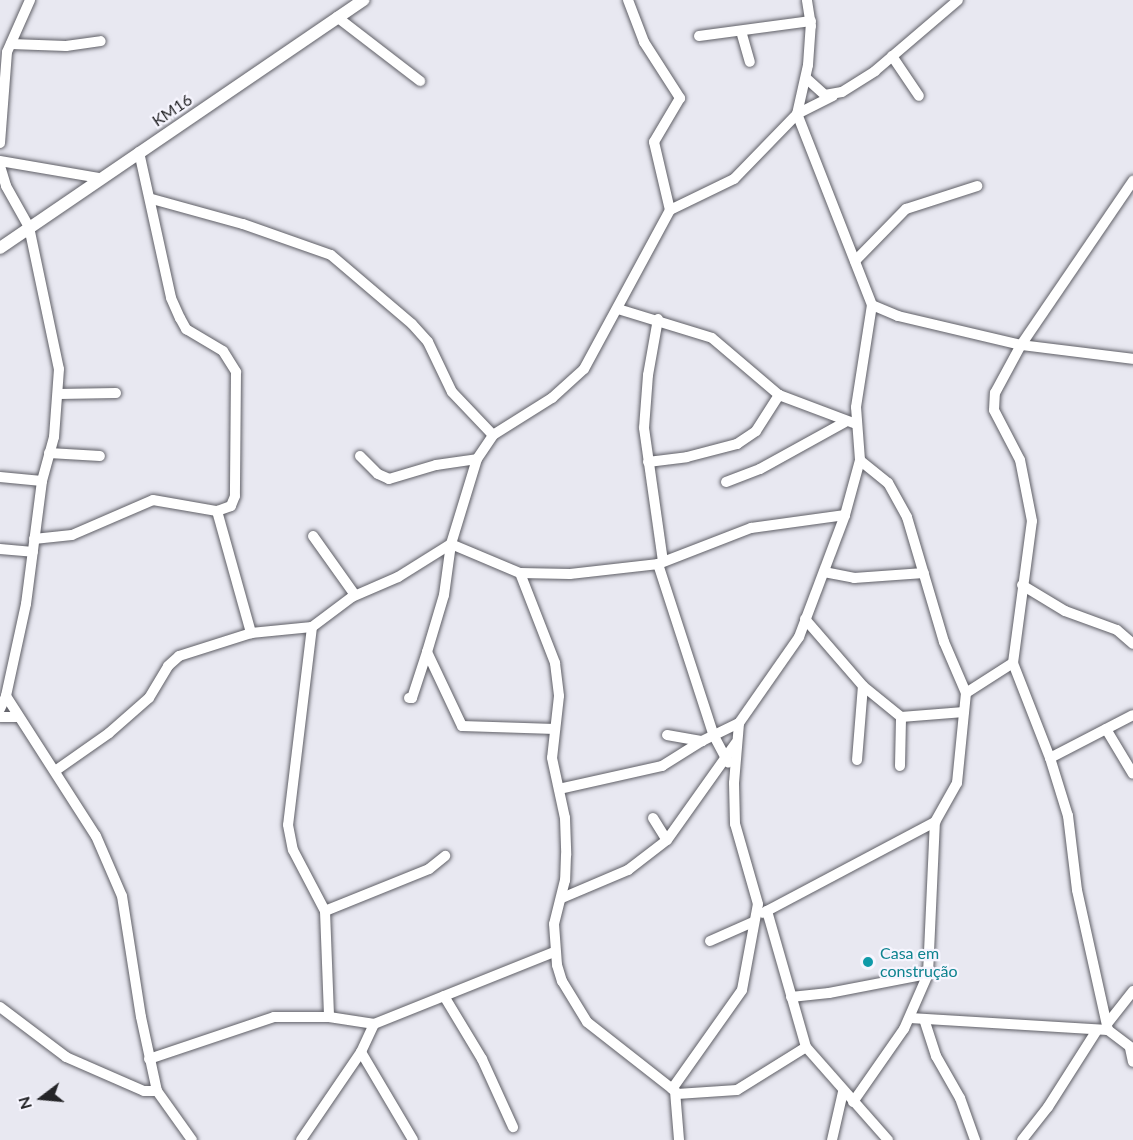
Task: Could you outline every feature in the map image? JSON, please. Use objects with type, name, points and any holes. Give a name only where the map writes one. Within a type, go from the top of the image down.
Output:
[{"type":"street","points":[[0,143],[5,65],[11,44],[30,0]]},
{"type":"street","name":"KM16","points":[[0,248],[99,178],[364,0]]},
{"type":"street","points":[[628,0],[644,42],[680,98],[654,142],[670,210]]},
{"type":"street","points":[[559,789],[662,766],[702,741],[739,723],[786,659],[805,619],[845,515],[860,460],[850,423],[872,304],[797,114],[806,78],[811,21],[807,0]]},
{"type":"street","points":[[408,698],[412,698],[428,652],[444,595],[451,544],[477,459],[493,435],[552,398],[584,369],[670,210],[734,179],[797,114],[834,96],[892,56],[958,0]]},
{"type":"street","points":[[336,17],[420,81]]},
{"type":"street","points":[[699,36],[811,21]]},
{"type":"street","points":[[741,32],[750,62]]},
{"type":"street","points":[[11,44],[66,46],[101,41]]},
{"type":"street","points":[[892,56],[919,96]]},
{"type":"street","points":[[806,78],[825,95],[834,96]]},
{"type":"street","points":[[34,539],[72,535],[153,500],[217,511],[231,506],[235,496],[236,372],[223,351],[186,329],[171,298],[152,199],[139,152]]},
{"type":"street","points":[[0,161],[99,178]]},
{"type":"street","points":[[0,166],[6,186],[29,227],[51,320],[59,369],[59,394],[42,481],[33,552],[6,696],[0,710]]},
{"type":"street","points":[[1104,1028],[1077,890],[1068,816],[1050,758],[1013,663],[1032,521],[1030,496],[1020,460],[994,410],[995,393],[1021,345],[1133,181]]},
{"type":"street","points":[[855,261],[906,209],[977,186]]},
{"type":"street","points":[[152,199],[243,224],[331,255],[412,324],[428,342],[452,392],[493,435]]},
{"type":"street","points":[[872,304],[898,316],[1021,345],[1133,360]]},
{"type":"street","points":[[618,309],[658,319],[712,338],[779,395],[850,423]]},
{"type":"street","points":[[658,319],[644,407],[648,462],[661,562],[714,736],[735,772]]},
{"type":"street","points":[[59,394],[116,393]]},
{"type":"street","points":[[648,462],[687,458],[737,444],[756,431],[779,395]]},
{"type":"street","points":[[726,482],[760,469],[850,423]]},
{"type":"street","points":[[49,453],[100,456]]},
{"type":"street","points":[[360,456],[378,474],[389,479],[436,465],[477,459]]},
{"type":"street","points":[[853,1102],[910,1018],[928,974],[935,822],[957,783],[966,693],[944,642],[907,517],[888,483],[860,460]]},
{"type":"street","points":[[0,477],[42,481]]},
{"type":"street","points":[[217,511],[251,633]]},
{"type":"street","points":[[451,544],[520,573],[570,574],[661,562],[768,524],[845,515]]},
{"type":"street","points":[[313,536],[355,595]]},
{"type":"street","points":[[55,771],[109,734],[149,698],[172,661],[251,633],[312,627],[355,595],[398,577],[451,544]]},
{"type":"street","points":[[0,549],[33,552]]},
{"type":"street","points":[[824,572],[854,578],[924,573]]},
{"type":"street","points":[[520,573],[555,663],[559,696],[552,759],[565,818],[562,898],[554,924],[555,952],[562,981],[587,1022],[674,1091],[737,1090],[806,1047]]},
{"type":"street","points":[[1022,585],[1052,605],[1118,630],[1132,639]]},
{"type":"street","points":[[805,619],[864,686],[901,717],[964,712]]},
{"type":"street","points":[[312,627],[288,825],[293,850],[325,911],[329,1017]]},
{"type":"street","points":[[428,652],[462,726],[555,729]]},
{"type":"street","points":[[966,693],[1013,663]]},
{"type":"street","points":[[857,760],[864,686]]},
{"type":"street","points":[[6,696],[17,717],[86,817],[122,896],[149,1059],[157,1091],[192,1140]]},
{"type":"street","points":[[1050,758],[1133,715]]},
{"type":"street","points":[[0,717],[17,717]]},
{"type":"street","points":[[900,766],[901,717]]},
{"type":"street","points":[[680,1140],[674,1091],[742,990],[758,904],[735,824],[736,742],[739,723]]},
{"type":"street","points":[[1106,729],[1133,774]]},
{"type":"street","points":[[667,735],[702,741]]},
{"type":"street","points":[[562,898],[628,870],[667,840],[736,742]]},
{"type":"street","points":[[653,818],[667,840]]},
{"type":"street","points":[[710,941],[935,822]]},
{"type":"street","points":[[325,911],[429,870],[445,856]]},
{"type":"street","points":[[767,911],[806,1047],[843,1092],[888,1140]]},
{"type":"street","points":[[149,1059],[274,1017],[329,1017],[374,1024],[555,952]]},
{"type":"street","points":[[792,997],[830,993],[928,974]]},
{"type":"street","points":[[1023,1138],[1133,991]]},
{"type":"street","points":[[444,996],[482,1059],[513,1127]]},
{"type":"street","points":[[0,1008],[66,1057],[144,1091],[157,1091]]},
{"type":"street","points":[[910,1018],[1104,1028],[1132,1048],[1133,1062]]},
{"type":"street","points":[[924,1019],[936,1056],[960,1098],[975,1140]]},
{"type":"street","points":[[301,1140],[361,1052],[374,1024]]},
{"type":"street","points":[[361,1052],[413,1140]]},
{"type":"street","points":[[832,1140],[843,1092]]},
{"type":"street","points":[[1023,1138],[1038,1140]]},
{"type":"place","name":"Casa em construção","points":[[868,962]]}]
